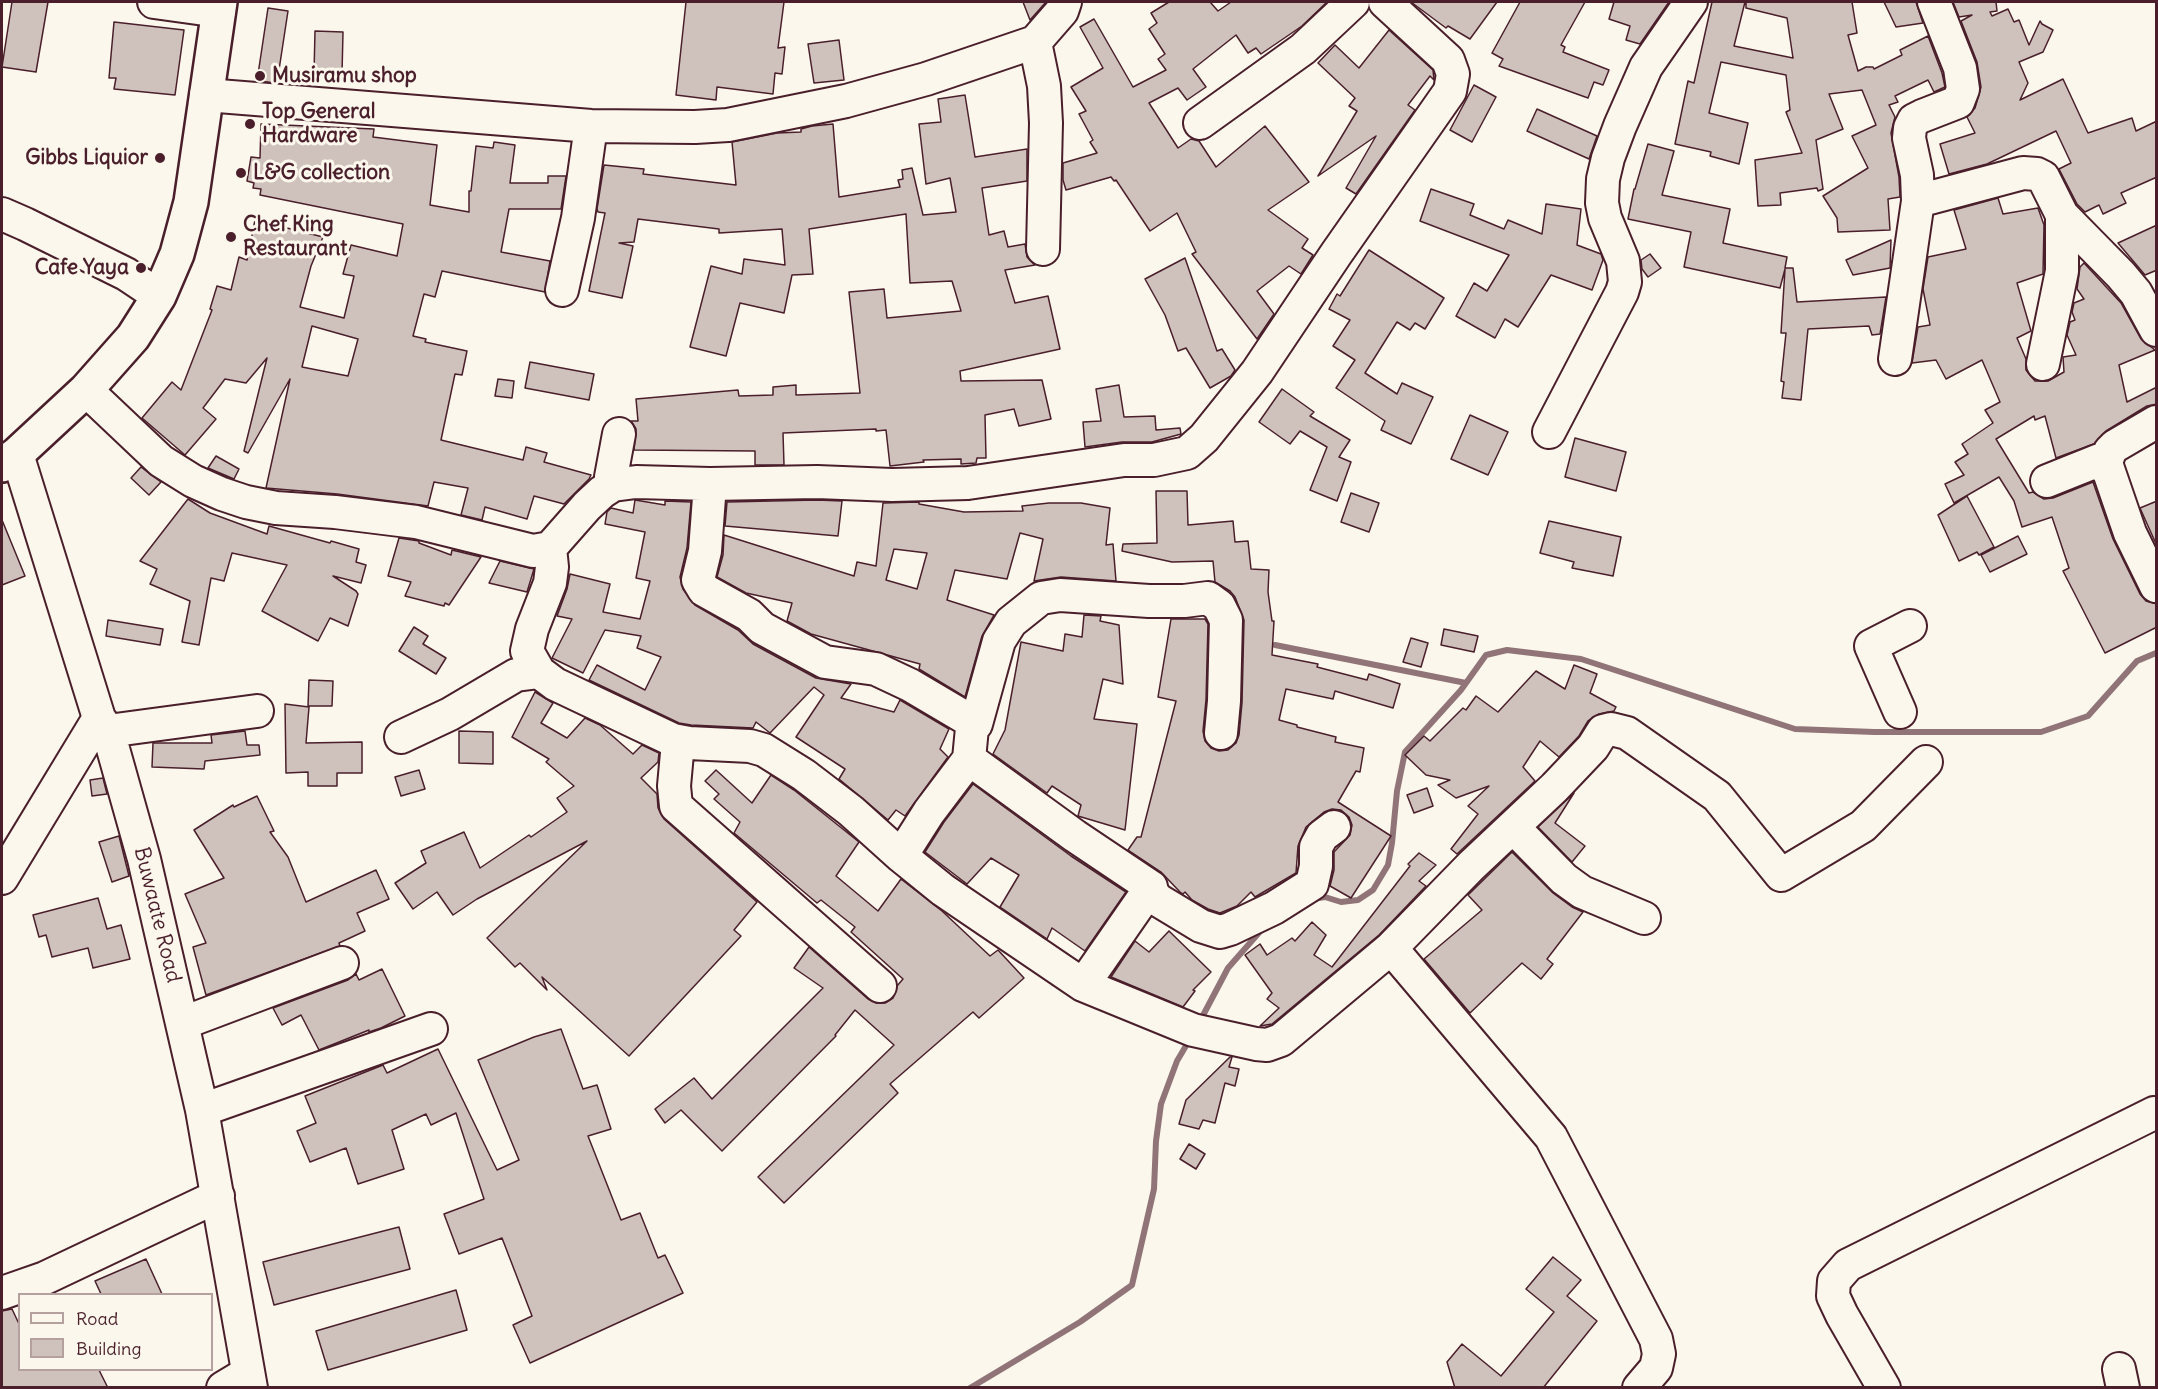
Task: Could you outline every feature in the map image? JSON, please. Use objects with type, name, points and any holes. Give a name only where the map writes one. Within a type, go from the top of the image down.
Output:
[{"type":"main road","points":[[9,459],[86,390],[133,338],[159,296],[177,254],[191,202],[220,6]]},
{"type":"street","points":[[154,2],[220,6]]},
{"type":"street","points":[[206,95],[591,126],[728,125],[846,101],[926,79],[1035,42],[1062,11],[1065,2]]},
{"type":"street","points":[[1200,123],[1303,49],[1353,2]]},
{"type":"street","points":[[86,390],[162,461],[193,481],[222,494],[276,508],[336,512],[416,522],[533,551],[550,548],[587,506],[613,485],[636,482],[891,485],[968,483],[1124,460],[1154,460],[1187,453],[1204,438],[1257,372],[1450,91],[1452,74],[1448,60],[1385,2]]},
{"type":"street","points":[[1549,432],[1622,292],[1625,282],[1623,261],[1605,218],[1602,203],[1603,179],[1608,158],[1646,67],[1691,2]]},
{"type":"street","points":[[1895,359],[1918,201],[1917,175],[1909,138],[1911,128],[1914,120],[1958,102],[1963,89],[1960,68],[1934,2]]},
{"type":"street","points":[[1035,42],[1044,86],[1046,123],[1044,249]]},
{"type":"street","points":[[562,290],[579,218],[591,126]]},
{"type":"street","points":[[1918,201],[2023,173],[2033,173],[2043,177],[2062,215],[2121,275],[2146,287],[2157,330]]},
{"type":"street","points":[[2,214],[126,274],[159,296]]},
{"type":"street","points":[[2043,364],[2062,271],[2062,215]]},
{"type":"street","points":[[2157,422],[2110,451],[2106,463],[2130,533],[2157,586]]},
{"type":"street","points":[[613,485],[611,477],[619,434]]},
{"type":"street","name":"Buwaate Road","points":[[9,459],[103,725],[144,859],[183,1023],[218,1196],[241,1383]]},
{"type":"street","points":[[2047,481],[2097,460],[2108,470]]},
{"type":"street","points":[[710,484],[705,551],[698,580],[704,590],[750,615],[762,628],[825,662],[876,669],[910,685],[976,723]]},
{"type":"street","points":[[550,548],[552,567],[550,583],[532,629],[527,651],[539,672],[555,684],[678,741],[750,746],[764,750],[804,776],[850,811],[901,856],[974,912],[1083,985],[1183,1027],[1256,1044],[1274,1044],[1390,948],[1555,787],[1593,747],[1603,731],[1618,730],[1627,733],[1717,796],[1781,875],[1863,826],[1926,762]]},
{"type":"street","points":[[901,856],[929,812],[969,759],[972,728],[976,723],[999,641],[1011,622],[1028,606],[1041,598],[1060,596],[1160,601],[1208,598],[1219,606],[1226,620],[1221,734]]},
{"type":"street","points":[[1900,712],[1870,646],[1910,626]]},
{"type":"street","points":[[401,737],[450,714],[516,675],[539,672]]},
{"type":"street","points":[[2,878],[103,725],[257,711]]},
{"type":"street","points":[[678,741],[674,786],[676,806],[880,987]]},
{"type":"street","points":[[969,759],[1075,836],[1151,887],[1152,893],[1158,900],[1201,926],[1220,932],[1230,930],[1274,908],[1312,884],[1318,841],[1334,827]]},
{"type":"street","points":[[1513,827],[1564,879],[1582,892],[1644,918]]},
{"type":"street","points":[[1083,985],[1151,887]]},
{"type":"street","points":[[1390,948],[1551,1137],[1656,1339],[1659,1354],[1656,1368],[1640,1388]]},
{"type":"street","points":[[183,1023],[342,963]]},
{"type":"street","points":[[202,1110],[431,1029]]},
{"type":"street","points":[[1884,1388],[1833,1296],[1834,1281],[1848,1265],[2154,1113]]},
{"type":"street","points":[[2,1293],[66,1269],[218,1196]]},
{"type":"building","points":[[12,2],[48,2],[36,72],[2,67]]},
{"type":"building","points":[[686,2],[784,2],[778,48],[785,47],[782,74],[775,73],[773,94],[717,87],[716,100],[676,95]]},
{"type":"building","points":[[1023,2],[1046,2],[1030,20]]},
{"type":"building","points":[[1169,2],[1210,2],[1218,11],[1231,2],[1327,2],[1302,26],[1261,54],[1256,48],[1248,53],[1236,35],[1193,69],[1206,87],[1187,100],[1178,88],[1149,103],[1178,148],[1191,139],[1199,141],[1216,167],[1265,126],[1309,182],[1268,210],[1308,239],[1302,248],[1313,255],[1301,274],[1289,266],[1257,291],[1274,314],[1257,339],[1192,254],[1196,252],[1177,213],[1150,231],[1116,180],[1114,181],[1111,177],[1066,190],[1063,180],[1063,163],[1097,153],[1090,142],[1093,140],[1079,114],[1086,111],[1071,87],[1103,68],[1080,27],[1094,19],[1133,87],[1166,70],[1158,59],[1165,54],[1149,29],[1157,23],[1151,13]]},
{"type":"building","points":[[1411,2],[1497,2],[1470,39],[1448,26],[1446,28]]},
{"type":"building","points":[[1520,2],[1585,2],[1561,45],[1565,47],[1563,52],[1609,70],[1603,85],[1594,82],[1588,98],[1499,66],[1503,59],[1492,53]]},
{"type":"building","points":[[1614,2],[1669,2],[1640,44],[1626,40],[1630,26],[1609,19]]},
{"type":"building","points":[[1712,2],[1745,2],[1734,46],[1793,58],[1787,18],[1746,8],[1746,2],[1852,2],[1857,33],[1848,35],[1858,71],[1866,67],[1874,69],[1902,55],[1900,50],[1928,36],[1945,87],[1934,92],[1928,80],[1895,96],[1898,102],[1889,105],[1895,117],[1891,133],[1900,197],[1888,199],[1890,230],[1838,232],[1837,218],[1823,196],[1868,168],[1852,136],[1876,125],[1862,90],[1829,94],[1843,129],[1816,140],[1823,189],[1780,193],[1781,205],[1758,206],[1755,160],[1802,153],[1786,112],[1790,110],[1786,75],[1721,62],[1709,113],[1748,123],[1739,164],[1710,156],[1711,152],[1675,144],[1688,81],[1694,83]]},
{"type":"building","points":[[1884,2],[1916,2],[1923,23],[1896,27]]},
{"type":"building","points":[[1953,2],[1996,2],[1997,11],[1990,12],[1992,16],[2008,9],[2014,22],[2019,20],[2029,45],[2040,21],[2053,30],[2043,52],[2019,62],[2028,83],[2020,100],[2063,79],[2088,133],[2132,118],[2136,131],[2157,121],[2157,177],[2121,193],[2126,203],[2103,214],[2099,205],[2085,212],[2077,204],[2059,169],[2071,163],[2056,131],[1987,164],[1949,174],[1940,144],[1975,133],[1967,117],[1975,108],[1981,87],[1977,62],[1961,21],[1972,15],[1959,17]]},
{"type":"building","points":[[268,8],[288,11],[277,83],[257,81]]},
{"type":"building","points":[[114,22],[184,30],[175,95],[114,89],[116,78],[109,78]]},
{"type":"building","points":[[1389,30],[1433,70],[1434,80],[1430,76],[1408,105],[1415,110],[1356,194],[1346,188],[1376,136],[1318,176],[1357,111],[1349,106],[1355,98],[1318,63],[1335,45],[1359,68]]},
{"type":"building","points":[[315,31],[343,32],[342,74],[314,73]]},
{"type":"building","points":[[839,40],[844,80],[814,83],[808,44]]},
{"type":"building","points":[[1474,85],[1496,97],[1472,142],[1450,130]]},
{"type":"building","points":[[965,95],[975,157],[1027,149],[1027,181],[982,188],[989,235],[1004,231],[1008,247],[1025,244],[1027,257],[1035,265],[1005,270],[1015,303],[1048,296],[1060,349],[960,371],[961,381],[1042,380],[1051,419],[1019,426],[1014,409],[985,415],[986,458],[977,458],[976,463],[961,464],[961,459],[923,460],[924,462],[890,466],[886,430],[876,431],[876,429],[783,433],[784,465],[755,465],[755,451],[634,450],[636,429],[631,421],[638,421],[636,399],[738,390],[739,396],[773,395],[773,387],[796,385],[796,395],[860,393],[849,292],[884,289],[887,318],[961,311],[952,281],[910,283],[906,214],[809,229],[813,274],[792,275],[784,313],[740,303],[726,356],[690,347],[711,266],[742,274],[744,259],[785,265],[782,229],[719,233],[719,229],[638,219],[634,242],[619,243],[633,246],[622,298],[589,291],[605,213],[598,212],[597,209],[604,165],[644,169],[643,174],[736,185],[732,142],[777,133],[801,132],[801,129],[812,126],[833,124],[839,197],[900,187],[898,180],[903,179],[902,170],[912,168],[923,215],[956,212],[950,178],[926,184],[919,124],[941,122],[938,99]]},
{"type":"building","points":[[1537,109],[1597,136],[1589,159],[1527,131]]},
{"type":"building","points":[[261,124],[374,129],[373,137],[437,145],[430,205],[469,212],[469,191],[471,191],[476,146],[493,148],[494,142],[515,145],[510,183],[548,183],[548,176],[566,176],[561,209],[509,209],[501,252],[550,261],[545,292],[442,271],[435,297],[424,294],[413,336],[426,339],[425,342],[467,351],[462,375],[455,374],[441,440],[523,460],[526,447],[547,453],[544,462],[591,475],[564,504],[534,496],[527,519],[485,507],[482,520],[461,515],[468,488],[434,482],[428,506],[337,494],[266,488],[290,379],[248,453],[244,451],[267,358],[246,383],[225,379],[203,408],[216,419],[185,455],[142,418],[172,382],[181,390],[212,310],[210,309],[217,286],[231,290],[239,257],[247,260],[255,220],[323,237],[311,266],[300,307],[344,318],[354,276],[343,274],[351,245],[397,256],[403,224],[260,195],[261,189],[253,188],[254,183],[247,181],[251,157],[260,158]],"holes":[[[312,326],[358,339],[348,376],[302,367]]]},
{"type":"building","points":[[1648,144],[1674,151],[1662,195],[1730,209],[1723,243],[1787,257],[1785,268],[1793,268],[1797,302],[1886,297],[1880,334],[1872,335],[1869,326],[1808,329],[1801,400],[1782,398],[1784,382],[1781,381],[1786,333],[1781,333],[1785,269],[1780,288],[1684,267],[1691,232],[1628,219],[1634,189]]},
{"type":"building","points":[[1431,189],[1474,204],[1470,215],[1504,229],[1508,220],[1542,234],[1546,204],[1581,209],[1577,245],[1601,254],[1603,260],[1592,290],[1551,275],[1518,327],[1505,319],[1495,338],[1456,316],[1474,283],[1487,291],[1509,255],[1420,221]]},
{"type":"building","points":[[1998,198],[2003,214],[2038,208],[2044,225],[2043,274],[2017,283],[2031,331],[2017,338],[2026,359],[2026,370],[2035,381],[2048,381],[2064,372],[2063,357],[2076,355],[2067,335],[2070,322],[2075,320],[2072,312],[2074,303],[2084,299],[2077,289],[2080,267],[2084,263],[2121,303],[2141,339],[2155,350],[2119,365],[2127,402],[2157,387],[2157,404],[2147,406],[2106,431],[2094,444],[2056,458],[2045,416],[2035,420],[2034,416],[1996,439],[2029,493],[2033,492],[2044,499],[2053,498],[2093,482],[2113,539],[2140,594],[2146,601],[2157,604],[2157,627],[2105,653],[2063,571],[2069,568],[2052,517],[2022,527],[2014,501],[1999,477],[1954,503],[1945,484],[1964,475],[1955,462],[1968,454],[1962,444],[1993,423],[1985,410],[2000,402],[1982,360],[1946,379],[1936,360],[1912,363],[1918,327],[1930,325],[1923,289],[1928,257],[1966,249],[1954,210]]},
{"type":"building","points":[[2157,225],[2157,270],[2145,275],[2118,243]]},
{"type":"building","points":[[1891,240],[1890,268],[1853,275],[1846,260]]},
{"type":"building","points":[[1369,250],[1444,298],[1425,329],[1415,323],[1410,330],[1397,322],[1365,373],[1397,394],[1402,383],[1433,397],[1411,444],[1381,430],[1385,421],[1336,388],[1355,360],[1333,346],[1350,320],[1329,309],[1337,294],[1340,296]]},
{"type":"building","points":[[1650,254],[1661,268],[1648,277],[1642,269],[1641,260]]},
{"type":"building","points":[[1185,258],[1217,351],[1222,349],[1235,370],[1231,376],[1210,388],[1186,348],[1178,351],[1165,315],[1145,279]]},
{"type":"building","points":[[530,362],[594,374],[589,400],[525,388]]},
{"type":"building","points":[[498,379],[514,381],[512,398],[495,396]]},
{"type":"building","points":[[1119,385],[1124,417],[1155,416],[1156,430],[1180,428],[1181,434],[1152,442],[1122,442],[1085,447],[1083,422],[1101,421],[1096,389]]},
{"type":"building","points":[[1282,389],[1314,412],[1310,416],[1350,440],[1339,457],[1351,462],[1337,501],[1310,490],[1327,447],[1300,431],[1290,444],[1259,422]]},
{"type":"building","points":[[1470,415],[1508,432],[1488,475],[1451,459]]},
{"type":"building","points":[[1575,438],[1626,452],[1616,491],[1565,477]]},
{"type":"building","points":[[216,456],[239,469],[234,479],[208,468]]},
{"type":"building","points":[[141,467],[161,482],[149,495],[131,478]]},
{"type":"building","points":[[1156,491],[1187,491],[1188,525],[1233,521],[1235,542],[1248,541],[1251,569],[1269,570],[1268,592],[1272,621],[1274,621],[1272,655],[1318,664],[1317,667],[1367,680],[1369,674],[1400,684],[1393,708],[1335,691],[1333,699],[1286,689],[1279,720],[1336,737],[1335,742],[1364,748],[1360,772],[1356,771],[1338,802],[1391,836],[1351,898],[1330,886],[1334,870],[1334,852],[1350,835],[1352,825],[1349,817],[1341,810],[1332,809],[1324,812],[1306,827],[1298,846],[1296,873],[1255,897],[1251,892],[1237,906],[1220,913],[1192,900],[1185,892],[1183,894],[1180,892],[1161,872],[1128,850],[1137,837],[1141,837],[1176,701],[1158,697],[1171,619],[1205,619],[1208,624],[1203,731],[1205,741],[1211,748],[1219,751],[1228,750],[1236,743],[1242,703],[1244,620],[1235,597],[1215,582],[1213,561],[1172,562],[1122,551],[1123,544],[1157,543]]},
{"type":"building","points":[[1351,493],[1379,503],[1369,532],[1341,522]]},
{"type":"building","points":[[1967,496],[1994,547],[1979,555],[1977,552],[1959,561],[1938,515]]},
{"type":"building","points":[[188,499],[210,513],[267,534],[269,526],[359,549],[356,562],[366,565],[361,583],[333,576],[358,594],[348,626],[330,618],[318,641],[262,611],[287,565],[232,553],[224,581],[211,578],[199,645],[182,642],[190,601],[150,584],[157,569],[140,561]]},
{"type":"building","points":[[635,500],[665,505],[665,501],[691,502],[687,548],[680,577],[683,589],[695,605],[738,630],[753,644],[816,678],[851,684],[841,698],[894,712],[900,700],[949,729],[940,749],[948,757],[905,816],[896,810],[888,820],[839,779],[845,769],[796,737],[824,695],[814,687],[770,733],[756,722],[753,728],[691,725],[679,723],[589,680],[597,665],[645,690],[661,657],[637,648],[641,636],[605,630],[583,673],[552,658],[572,619],[557,616],[570,574],[610,584],[603,612],[640,619],[650,581],[636,578],[645,532],[605,524],[607,512],[611,508],[633,513]]},
{"type":"building","points":[[842,501],[838,536],[725,526],[727,502]]},
{"type":"building","points":[[2157,501],[2157,546],[2140,508]]},
{"type":"building","points":[[919,502],[919,504],[964,512],[1023,511],[1022,506],[1049,503],[1081,503],[1110,508],[1106,545],[1113,544],[1116,581],[1061,577],[1034,581],[1043,539],[1020,533],[1007,579],[955,570],[947,600],[994,615],[982,636],[965,697],[919,669],[920,664],[811,634],[787,621],[792,603],[746,593],[717,577],[723,555],[724,535],[854,576],[857,562],[876,566],[883,503]],"holes":[[[894,549],[927,553],[917,589],[886,580]]]},
{"type":"building","points":[[2,520],[25,576],[2,585]]},
{"type":"building","points":[[1549,521],[1621,537],[1613,576],[1572,568],[1574,562],[1540,553]]},
{"type":"building","points":[[2018,536],[2027,554],[1990,572],[1981,555]]},
{"type":"building","points":[[399,538],[419,541],[419,543],[451,555],[452,550],[481,557],[449,605],[445,603],[444,606],[405,596],[411,582],[388,576]]},
{"type":"building","points":[[500,561],[534,569],[527,592],[489,583]]},
{"type":"building","points":[[1084,615],[1101,616],[1100,621],[1119,625],[1123,684],[1103,679],[1094,719],[1137,724],[1125,830],[1078,816],[1081,805],[1052,786],[1047,793],[993,754],[1005,730],[1021,642],[1063,651],[1065,634],[1082,637]]},
{"type":"building","points":[[108,620],[163,629],[160,645],[106,636]]},
{"type":"building","points":[[414,627],[428,636],[423,644],[446,658],[436,674],[399,651]]},
{"type":"building","points":[[1444,629],[1478,636],[1474,652],[1441,645]]},
{"type":"building","points":[[1411,638],[1428,643],[1421,667],[1403,662]]},
{"type":"building","points":[[1574,665],[1597,674],[1590,693],[1616,707],[1614,711],[1599,714],[1588,721],[1579,736],[1559,757],[1540,741],[1523,767],[1535,781],[1457,854],[1451,849],[1478,814],[1468,806],[1489,786],[1456,798],[1438,785],[1450,780],[1426,775],[1405,755],[1424,736],[1430,741],[1463,708],[1466,710],[1476,696],[1498,712],[1536,671],[1565,689]]},
{"type":"building","points":[[309,680],[333,681],[332,706],[308,706]]},
{"type":"building","points":[[535,692],[553,703],[541,723],[567,738],[585,718],[600,725],[633,754],[642,745],[659,753],[658,762],[641,778],[657,794],[658,808],[664,819],[757,902],[734,930],[741,936],[629,1056],[542,977],[547,990],[520,963],[515,967],[487,938],[587,841],[477,899],[453,915],[437,892],[413,909],[395,883],[426,863],[421,851],[464,832],[480,868],[567,812],[557,798],[574,786],[546,762],[549,759],[512,737]]},
{"type":"building","points":[[285,704],[309,707],[306,743],[362,742],[362,773],[337,773],[337,786],[308,786],[308,772],[286,773]]},
{"type":"building","points":[[245,731],[247,745],[259,745],[260,755],[205,761],[204,769],[152,767],[153,743],[212,743],[211,735]]},
{"type":"building","points":[[459,731],[493,732],[493,764],[459,763]]},
{"type":"building","points":[[419,770],[425,789],[401,796],[395,777]]},
{"type":"building","points":[[716,770],[752,803],[771,775],[794,790],[859,842],[836,876],[878,911],[901,879],[942,911],[990,956],[998,950],[1024,978],[979,1018],[973,1012],[890,1084],[898,1093],[784,1203],[758,1177],[894,1045],[855,1010],[836,1036],[722,1151],[681,1110],[665,1123],[655,1109],[694,1078],[712,1099],[823,988],[794,968],[809,947],[868,999],[876,1003],[885,1003],[893,998],[897,986],[903,979],[851,932],[855,927],[821,900],[817,903],[734,833],[740,822],[714,799],[719,794],[705,781]]},
{"type":"building","points":[[103,778],[107,794],[92,796],[90,780]]},
{"type":"building","points":[[973,784],[1071,856],[1126,892],[1085,951],[1052,928],[1047,939],[1000,907],[1019,875],[991,858],[967,884],[925,852]]},
{"type":"building","points":[[1427,788],[1433,806],[1414,813],[1407,795]]},
{"type":"building","points":[[1574,793],[1555,823],[1585,846],[1572,862],[1538,827]]},
{"type":"building","points":[[257,796],[274,831],[270,832],[288,857],[306,902],[376,870],[389,899],[357,913],[365,931],[339,943],[340,946],[206,995],[193,947],[206,943],[185,894],[224,878],[194,830],[233,805],[234,807]]},
{"type":"building","points":[[119,836],[129,876],[112,882],[99,842]]},
{"type":"building","points":[[1512,852],[1553,893],[1583,912],[1547,959],[1553,964],[1541,979],[1522,963],[1470,1013],[1424,959],[1482,910],[1468,895]]},
{"type":"building","points":[[1419,853],[1436,865],[1419,881],[1426,886],[1379,935],[1272,1024],[1260,1026],[1279,1008],[1267,999],[1272,993],[1245,955],[1260,944],[1267,955],[1292,938],[1295,941],[1312,922],[1326,935],[1314,955],[1332,967],[1410,866],[1408,864]]},
{"type":"building","points":[[98,898],[107,929],[121,925],[130,959],[93,968],[88,948],[52,957],[46,935],[39,937],[33,915]]},
{"type":"building","points":[[1169,931],[1211,972],[1193,990],[1195,991],[1183,1007],[1111,977],[1135,941],[1149,952]]},
{"type":"building","points":[[382,969],[405,1016],[381,1028],[369,1032],[369,1030],[319,1050],[301,1015],[282,1025],[273,1008],[348,980],[356,974],[359,980]]},
{"type":"building","points":[[561,1029],[583,1089],[597,1085],[611,1129],[588,1136],[621,1220],[640,1213],[658,1258],[665,1255],[683,1293],[530,1363],[513,1325],[532,1316],[502,1238],[459,1254],[444,1214],[484,1199],[456,1113],[431,1125],[426,1114],[392,1130],[404,1169],[358,1184],[346,1148],[310,1162],[297,1131],[316,1123],[305,1096],[383,1065],[387,1073],[438,1049],[497,1170],[519,1160],[478,1060],[534,1037]]},
{"type":"building","points":[[1232,1057],[1229,1067],[1239,1069],[1235,1086],[1225,1083],[1215,1123],[1203,1120],[1199,1129],[1179,1124],[1186,1100]]},
{"type":"building","points":[[1189,1144],[1205,1154],[1196,1169],[1180,1159]]},
{"type":"building","points":[[399,1227],[410,1269],[274,1305],[263,1262]]},
{"type":"building","points":[[1553,1257],[1581,1280],[1567,1296],[1597,1321],[1543,1388],[1455,1388],[1447,1362],[1462,1344],[1501,1376],[1554,1312],[1526,1289]]},
{"type":"building","points":[[146,1259],[162,1293],[101,1293],[95,1281]]},
{"type":"building","points":[[456,1290],[467,1330],[328,1370],[316,1331]]},
{"type":"building","points":[[12,1309],[18,1322],[18,1371],[100,1371],[108,1388],[2,1388],[2,1311]]},
{"type":"waterway","points":[[1275,645],[1466,683]]},
{"type":"waterway","points":[[1312,899],[1325,897],[1341,902],[1358,900],[1373,890],[1388,865],[1397,791],[1405,752],[1461,690],[1486,655],[1507,650],[1581,659],[1795,729],[1874,732],[2041,732],[2088,716],[2137,661],[2156,653]]},
{"type":"waterway","points":[[1199,1023],[1228,968],[1264,927]]},
{"type":"waterway","points":[[970,1388],[1080,1322],[1132,1285],[1154,1189],[1156,1141],[1161,1104],[1177,1061],[1190,1039]]},
{"type":"place","name":"Musiramu shop","points":[[260,76]]},
{"type":"place","name":"Top General Hardware","points":[[250,124]]},
{"type":"place","name":"Gibbs Liquior","points":[[160,158]]},
{"type":"place","name":"L&G collection","points":[[241,173]]},
{"type":"place","name":"Chef King Restaurant","points":[[231,237]]},
{"type":"place","name":"Cafe Yaya","points":[[141,268]]}]
